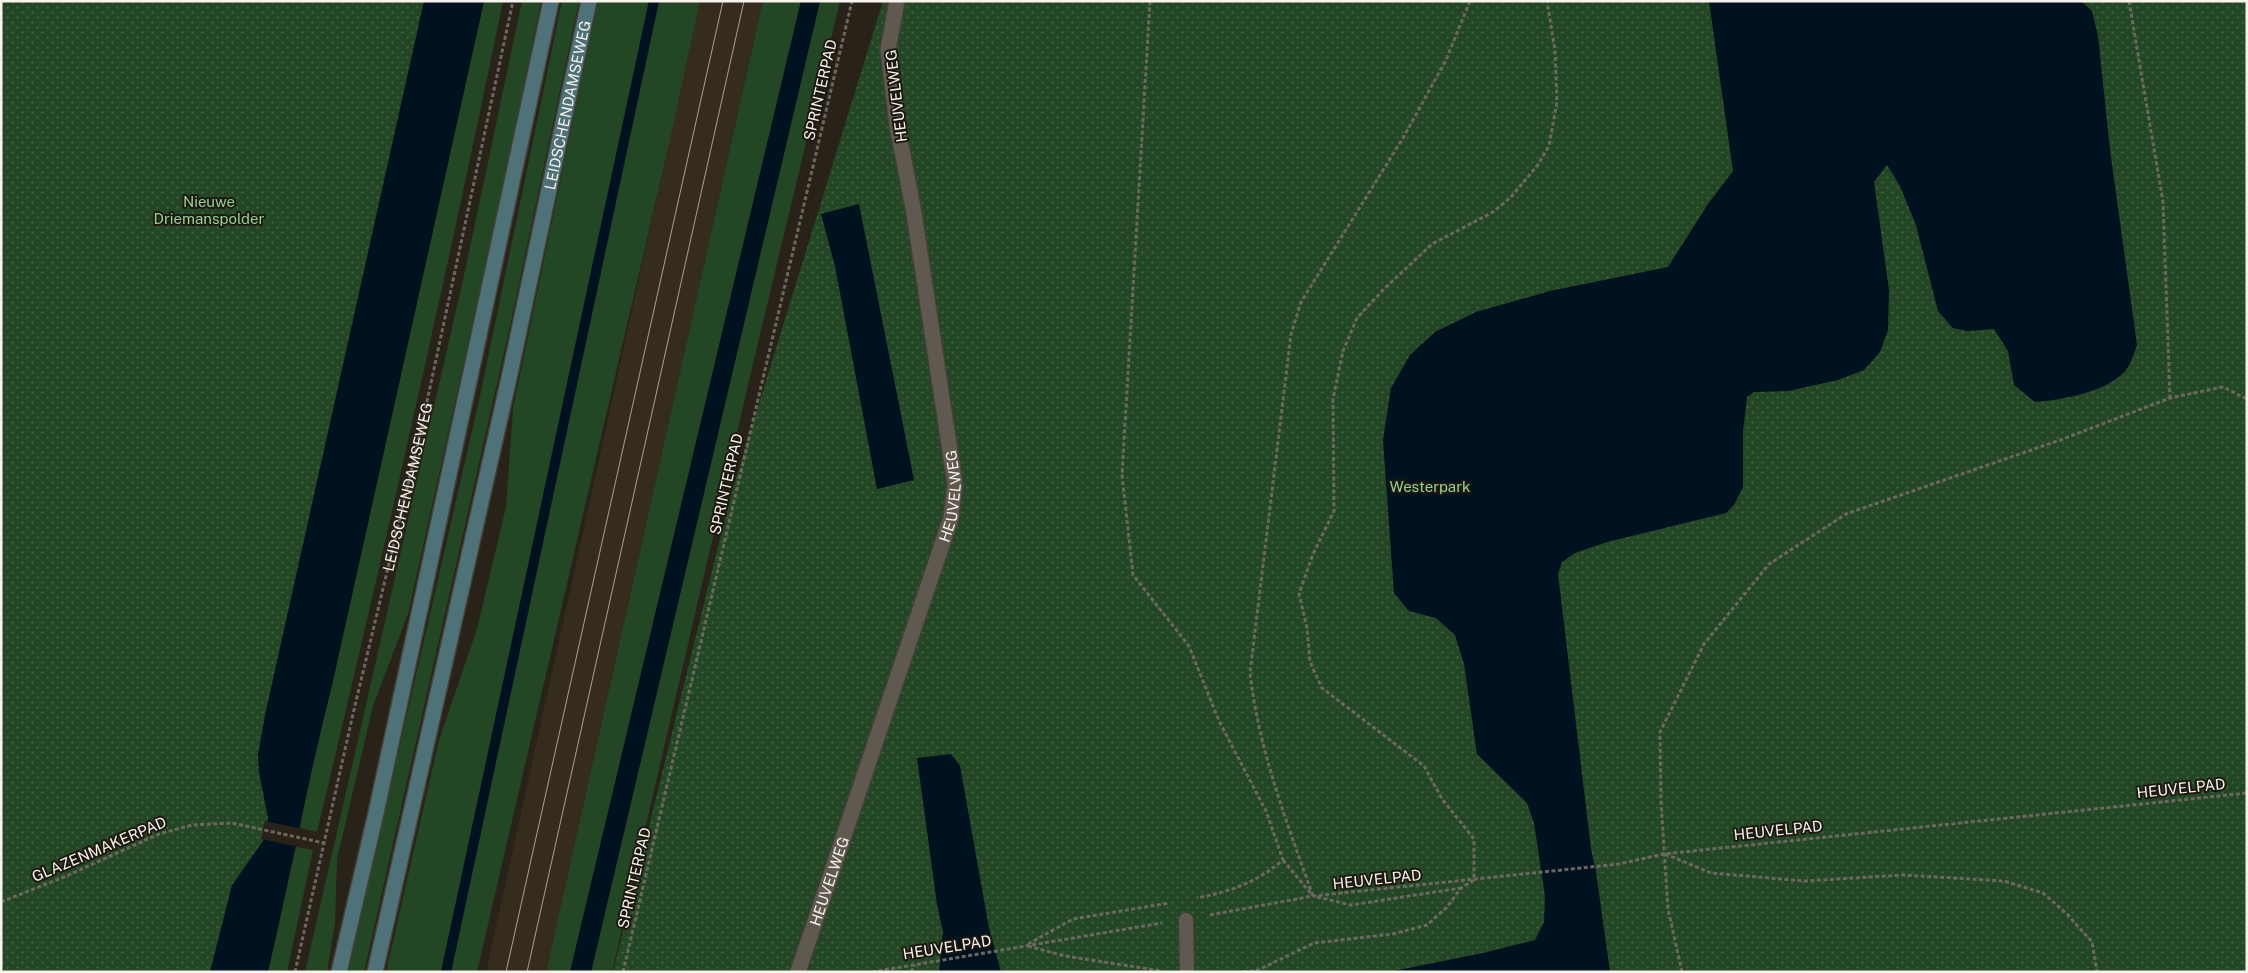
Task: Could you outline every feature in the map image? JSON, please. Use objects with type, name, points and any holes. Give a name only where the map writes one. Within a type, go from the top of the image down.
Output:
[{"type":"main road","points":[[339,972],[378,804],[551,1]]},
{"type":"main road","name":"LEIDSCHENDAMSEWEG","points":[[375,972],[507,387],[589,1]]},
{"type":"street","name":"HEUVELWEG","points":[[798,972],[951,518],[955,484],[914,213],[897,125],[888,50],[897,1]]},
{"type":"lane","points":[[1186,920],[1187,972]]},
{"type":"path","name":"LEIDSCHENDAMSEWEG","points":[[295,972],[420,434],[513,1]]},
{"type":"path","name":"SPRINTERPAD","points":[[623,972],[852,1]]},
{"type":"path","points":[[1150,1],[1122,475],[1133,575],[1189,646],[1219,721],[1266,811],[1284,860],[1313,896],[1351,905],[1461,888]]},
{"type":"path","points":[[1313,896],[1277,797],[1255,713],[1250,673],[1291,334],[1305,295],[1403,138],[1446,60],[1470,1]]},
{"type":"path","points":[[1243,972],[1258,970],[1314,943],[1393,934],[1426,925],[1447,907],[1461,888],[1474,880],[1474,839],[1442,799],[1424,766],[1322,688],[1310,662],[1307,628],[1300,594],[1313,554],[1334,511],[1333,398],[1343,351],[1357,318],[1382,291],[1432,244],[1493,212],[1511,197],[1537,166],[1549,146],[1557,102],[1555,50],[1548,1]]},
{"type":"path","points":[[2129,1],[2163,202],[2170,398]]},
{"type":"path","points":[[1682,972],[1668,909],[1661,802],[1660,732],[1704,644],[1769,564],[1846,514],[2063,439],[2170,398],[2223,387],[2247,399]]},
{"type":"path","name":"HEUVELPAD","points":[[1313,896],[1619,864],[1664,854],[2247,793]]},
{"type":"path","name":"GLAZENMAKERPAD","points":[[1,902],[64,877],[159,834],[192,825],[232,823],[324,844]]},
{"type":"path","points":[[1664,854],[1711,873],[1805,881],[1904,875],[2004,882],[2043,893],[2067,914],[2092,942],[2097,972]]},
{"type":"path","points":[[1191,899],[1230,892],[1269,872],[1284,860]]},
{"type":"path","points":[[1025,946],[1073,919],[1172,902]]},
{"type":"path","points":[[1025,946],[1065,956],[1168,972]]},
{"type":"path","name":"HEUVELPAD","points":[[872,972],[1025,946]]},
{"type":"path","points":[[912,972],[915,964]]},
{"type":"shaded area","points":[[700,1],[763,1],[546,972],[486,972]]},
{"type":"green space","name":"Nieuwe Driemanspolder","points":[[1,1],[466,1],[256,972],[1,972]]},
{"type":"green space","points":[[484,1],[503,1],[413,417],[317,832],[300,828],[310,774],[332,685]]},
{"type":"green space","points":[[522,1],[541,1],[514,136],[408,614],[373,706],[337,859],[335,923],[327,972],[305,972],[465,271]]},
{"type":"green space","points":[[562,1],[579,1],[510,326],[364,972],[348,972],[480,396]]},
{"type":"green space","points":[[598,1],[700,1],[671,135],[477,972],[386,972],[439,740],[477,629],[506,507],[513,408]]},
{"type":"green space","points":[[763,1],[801,1],[570,972],[546,972]]},
{"type":"green space","points":[[820,1],[840,1],[752,368],[612,972],[591,972]]},
{"type":"green space","name":"Westerpark","points":[[883,1],[2247,1],[2247,972],[613,972],[730,498]]},
{"type":"green space","points":[[296,847],[313,850],[287,972],[268,972]]},
{"type":"water","points":[[424,1],[484,1],[268,972],[210,972],[232,885],[263,841],[268,818],[259,772],[258,755],[265,715]]},
{"type":"water","points":[[801,1],[820,1],[591,972],[570,972]]},
{"type":"water","points":[[1709,1],[2081,1],[2092,11],[2098,36],[2110,150],[2137,345],[2126,370],[2108,384],[2084,394],[2035,402],[2014,385],[2008,351],[1994,329],[1967,331],[1953,328],[1938,311],[1916,225],[1900,186],[1887,165],[1874,182],[1889,290],[1888,330],[1880,352],[1864,370],[1838,380],[1788,391],[1754,392],[1747,397],[1743,431],[1743,487],[1734,505],[1726,513],[1607,542],[1575,553],[1562,562],[1558,574],[1591,849],[1610,972],[1389,972],[1483,953],[1535,940],[1544,922],[1545,896],[1534,823],[1527,803],[1477,754],[1464,664],[1455,635],[1436,618],[1409,611],[1394,593],[1383,440],[1391,388],[1410,355],[1435,332],[1476,312],[1550,291],[1668,267],[1708,204],[1733,171]]},
{"type":"water","points":[[859,204],[914,480],[877,489],[835,266],[821,214]]},
{"type":"water","points":[[951,754],[960,766],[989,928],[1001,972],[939,972],[943,932],[937,904],[917,758]]},
{"type":"pier","points":[[265,821],[303,829],[299,847],[261,839]]},
{"type":"waterway","points":[[446,972],[654,1]]},
{"type":"tram line","points":[[506,972],[723,1]]},
{"type":"tram line","points":[[527,972],[744,1]]}]
